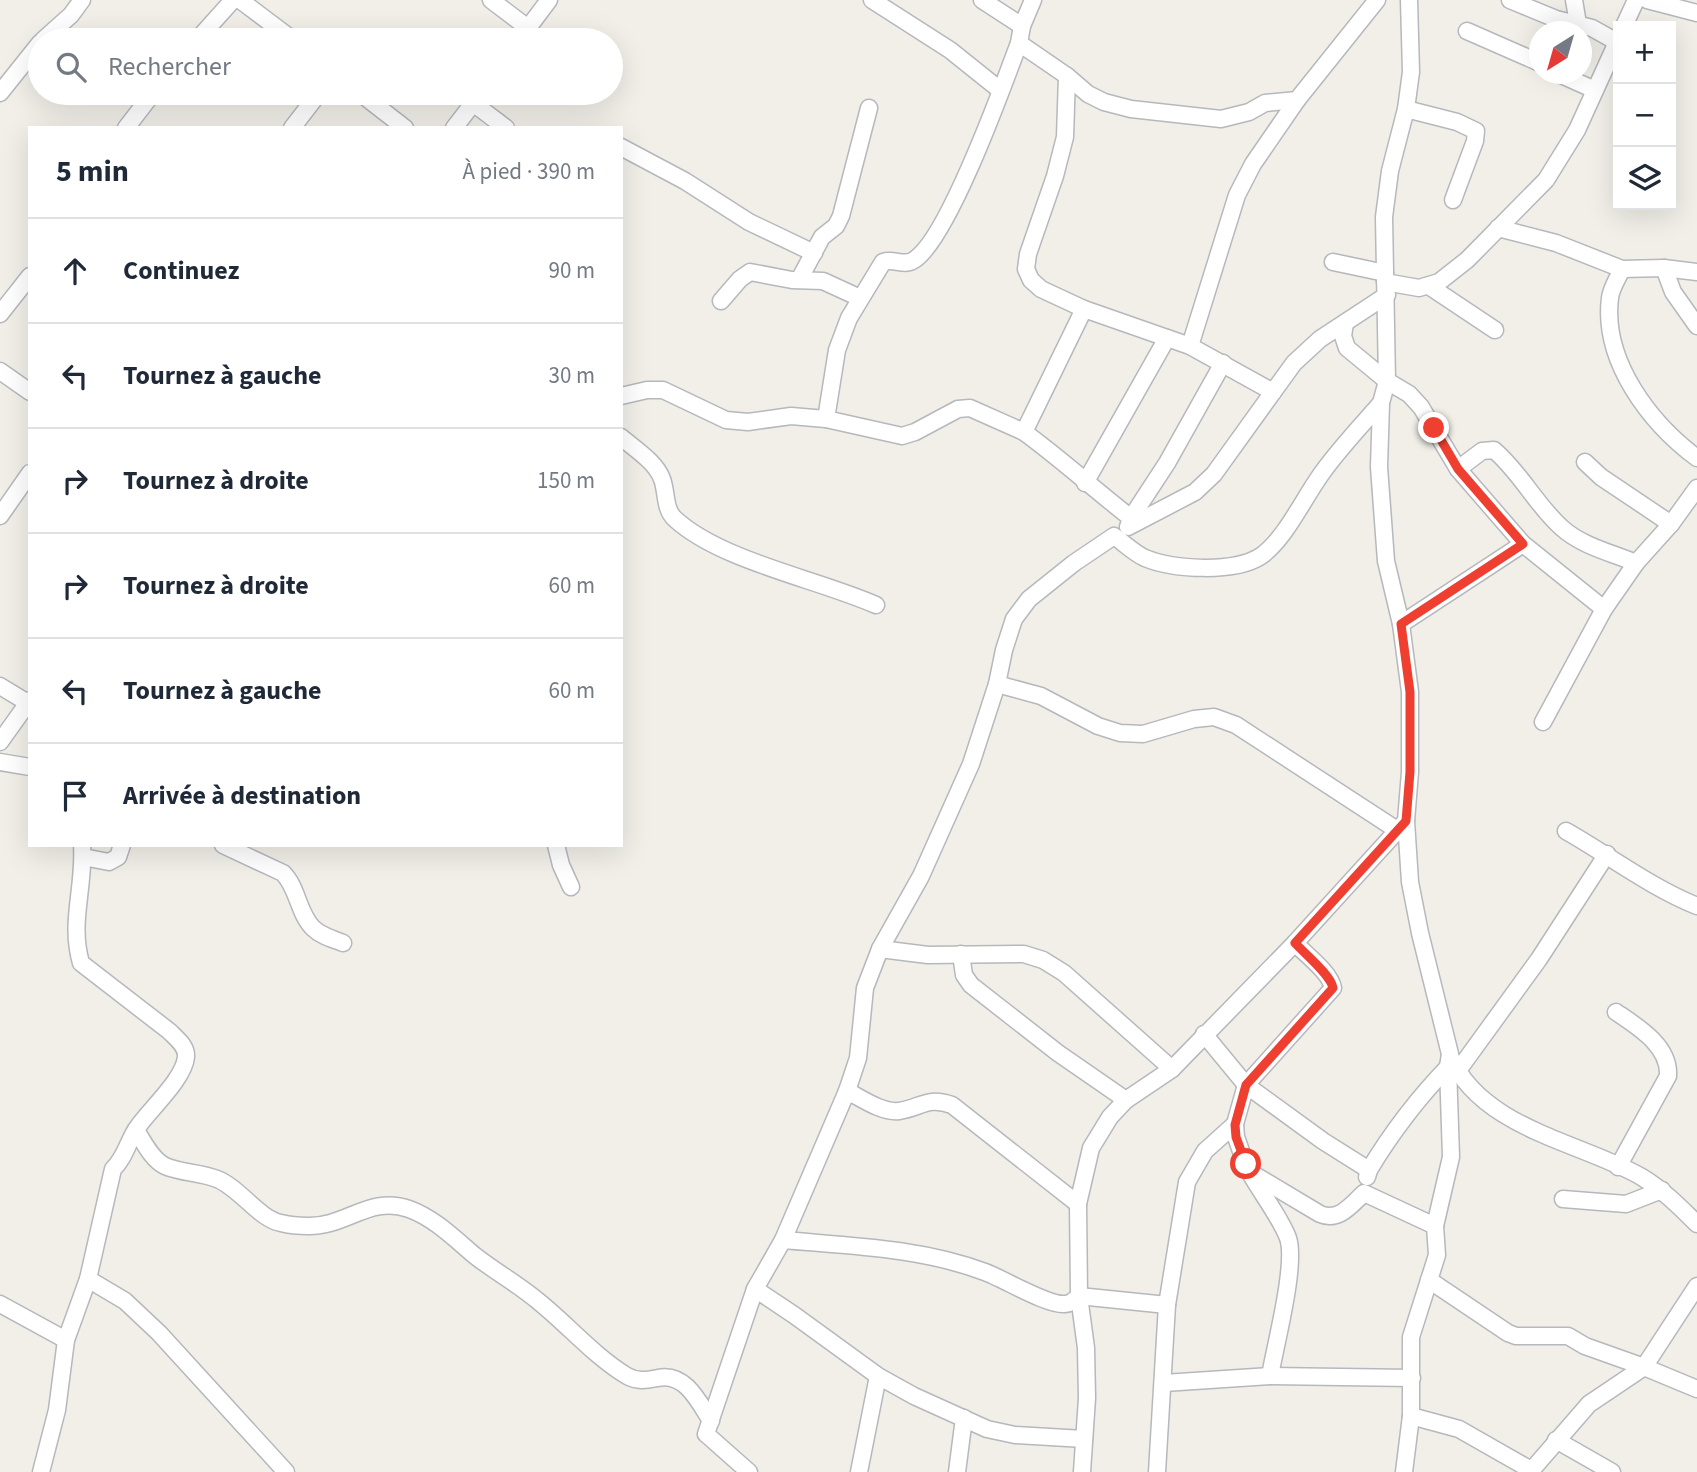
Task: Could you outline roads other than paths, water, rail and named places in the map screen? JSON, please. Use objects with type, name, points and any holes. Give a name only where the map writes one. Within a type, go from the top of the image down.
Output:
[{"type":"street","points":[[57,28],[82,0]]},
{"type":"street","points":[[208,28],[233,0]]},
{"type":"street","points":[[240,0],[259,6],[281,28]]},
{"type":"street","points":[[491,0],[518,28]]},
{"type":"street","points":[[528,28],[549,0]]},
{"type":"street","points":[[872,0],[950,50],[1000,90]]},
{"type":"street","points":[[982,0],[1022,26]]},
{"type":"street","points":[[826,419],[837,350],[849,318],[883,262],[891,260],[907,263],[915,260],[929,246],[963,183],[1019,43],[1022,26],[1033,0]]},
{"type":"street","points":[[1190,346],[1237,195],[1253,164],[1297,100],[1377,0]]},
{"type":"street","points":[[1404,1472],[1411,1416],[1411,1337],[1437,1255],[1435,1226],[1451,1157],[1451,1064],[1413,894],[1402,825],[1410,772],[1410,692],[1401,624],[1386,561],[1379,467],[1381,403],[1387,381],[1384,216],[1390,171],[1406,109],[1411,72],[1409,0]]},
{"type":"street","points":[[1510,0],[1565,21]]},
{"type":"street","points":[[1574,0],[1578,21]]},
{"type":"street","points":[[1627,21],[1636,0]]},
{"type":"street","points":[[1647,0],[1697,13]]},
{"type":"street","points":[[1592,28],[1613,34]]},
{"type":"street","points":[[1467,31],[1529,59]]},
{"type":"street","points":[[1019,43],[1088,94],[1131,110],[1221,119],[1249,112],[1265,103],[1297,100]]},
{"type":"street","points":[[1333,262],[1386,283],[1408,288],[1429,286],[1453,272],[1546,180],[1577,130],[1613,51]]},
{"type":"street","points":[[0,93],[28,59]]},
{"type":"street","points":[[1067,76],[1065,136],[1055,176],[1028,254],[1026,269],[1031,280],[1041,289],[1084,309],[1190,346],[1273,392]]},
{"type":"street","points":[[1582,84],[1595,90]]},
{"type":"street","points":[[128,126],[144,105]]},
{"type":"street","points":[[294,126],[310,105]]},
{"type":"street","points":[[375,105],[402,126]]},
{"type":"street","points":[[456,126],[472,105]]},
{"type":"street","points":[[484,105],[504,126]]},
{"type":"street","points":[[799,280],[822,237],[836,226],[841,216],[869,107]]},
{"type":"street","points":[[1406,109],[1457,122],[1476,131],[1477,135],[1453,200]]},
{"type":"street","points":[[623,148],[685,181],[748,222],[814,253]]},
{"type":"street","points":[[1498,228],[1556,243],[1622,269],[1664,268],[1697,272]]},
{"type":"street","points":[[1664,268],[1674,292],[1697,326]]},
{"type":"street","points":[[1622,269],[1610,296],[1610,328],[1622,369],[1650,413],[1697,458]]},
{"type":"street","points":[[721,301],[740,279],[750,272],[823,281],[860,298]]},
{"type":"street","points":[[0,314],[28,279]]},
{"type":"street","points":[[749,1472],[706,1434],[710,1421],[755,1289],[783,1240],[847,1091],[858,1058],[865,988],[880,949],[920,876],[971,764],[997,684],[1003,650],[1014,619],[1029,599],[1124,527],[1195,492],[1214,474],[1294,363],[1320,339],[1345,323],[1386,283]]},
{"type":"street","points":[[1429,286],[1494,330]]},
{"type":"street","points":[[1024,432],[1084,309]]},
{"type":"street","points":[[1345,323],[1343,341],[1348,348],[1387,381],[1409,394],[1421,407],[1458,469],[1523,544],[1604,609]]},
{"type":"street","points":[[1085,483],[1167,338]]},
{"type":"street","points":[[1124,527],[1167,463],[1223,363]]},
{"type":"street","points":[[0,371],[28,390]]},
{"type":"street","points":[[623,396],[647,390],[663,390],[726,420],[748,422],[791,416],[826,419],[902,436],[958,409],[970,408],[1024,432],[1057,456],[1124,527],[1142,557],[1160,563],[1201,568],[1235,565],[1259,557],[1274,545],[1322,472],[1381,403]]},
{"type":"street","points":[[623,439],[656,468],[662,477],[668,509],[672,516],[693,532],[725,549],[876,605]]},
{"type":"street","points":[[1458,469],[1482,451],[1493,450],[1512,465],[1564,530],[1578,539],[1636,563]]},
{"type":"street","points":[[1585,462],[1601,477],[1671,524]]},
{"type":"street","points":[[0,516],[28,477]]},
{"type":"street","points":[[1543,722],[1604,609],[1636,563],[1671,524],[1690,511],[1697,488]]},
{"type":"street","points":[[1401,624],[1523,544]]},
{"type":"street","points":[[997,684],[1041,696],[1098,726],[1120,733],[1143,734],[1194,719],[1214,717],[1236,725],[1402,825]]},
{"type":"street","points":[[0,686],[28,701]]},
{"type":"street","points":[[0,742],[28,703]]},
{"type":"street","points":[[0,762],[28,767]]},
{"type":"street","points":[[1082,1472],[1087,1398],[1086,1348],[1079,1296],[1078,1204],[1091,1148],[1110,1117],[1126,1100],[1172,1069],[1295,943],[1402,825]]},
{"type":"street","points":[[1566,831],[1607,854],[1652,885],[1697,906]]},
{"type":"street","points":[[41,1472],[57,1410],[66,1340],[88,1279],[113,1169],[121,1161],[136,1130],[183,1069],[187,1054],[182,1043],[169,1031],[81,963],[75,926],[82,886],[83,851],[109,862],[118,857],[121,847]]},
{"type":"street","points":[[227,847],[283,873],[291,880],[311,926],[321,934],[343,943]]},
{"type":"street","points":[[556,847],[571,887]]},
{"type":"street","points":[[1248,1171],[1327,1217],[1342,1214],[1364,1193],[1369,1170],[1394,1130],[1539,959],[1607,854]]},
{"type":"street","points":[[1270,1376],[1291,1252],[1287,1237],[1248,1171],[1236,1137],[1235,1125],[1246,1085],[1333,988],[1327,976],[1295,943]]},
{"type":"street","points":[[880,949],[928,955],[1024,954],[1043,960],[1064,973],[1172,1069]]},
{"type":"street","points":[[961,954],[964,975],[971,985],[1058,1053],[1126,1100]]},
{"type":"street","points":[[1616,1012],[1661,1049],[1668,1065],[1668,1076],[1618,1167]]},
{"type":"street","points":[[1204,1034],[1246,1085],[1323,1141],[1369,1170]]},
{"type":"street","points":[[1451,1064],[1495,1109],[1541,1134],[1638,1175],[1662,1191],[1697,1224]]},
{"type":"street","points":[[847,1091],[888,1111],[899,1111],[938,1100],[952,1105],[1078,1204]]},
{"type":"street","points":[[1157,1472],[1167,1305],[1187,1182],[1205,1151],[1235,1125]]},
{"type":"street","points":[[136,1130],[163,1166],[217,1179],[234,1188],[266,1216],[280,1223],[321,1225],[371,1207],[390,1204],[426,1216],[479,1259],[539,1301],[568,1329],[628,1376],[646,1381],[662,1377],[684,1383],[710,1421]]},
{"type":"street","points":[[1563,1199],[1626,1203],[1662,1191]]},
{"type":"street","points":[[1364,1193],[1435,1226]]},
{"type":"street","points":[[783,1240],[898,1250],[955,1263],[985,1272],[1055,1303],[1069,1304],[1079,1296],[1167,1305]]},
{"type":"street","points":[[88,1279],[125,1301],[150,1325],[286,1472]]},
{"type":"street","points":[[1429,1280],[1508,1333],[1516,1336],[1568,1336],[1585,1346],[1697,1389]]},
{"type":"street","points":[[755,1289],[878,1376],[914,1396],[987,1429],[1015,1435],[1084,1439]]},
{"type":"street","points":[[1411,1416],[1459,1429],[1530,1471],[1588,1404],[1644,1367],[1697,1289]]},
{"type":"street","points":[[0,1304],[66,1340]]},
{"type":"street","points":[[859,1472],[878,1376]]},
{"type":"street","points":[[1164,1383],[1270,1376],[1412,1378]]},
{"type":"street","points":[[957,1472],[964,1418]]},
{"type":"street","points":[[1556,1440],[1612,1472]]}]
